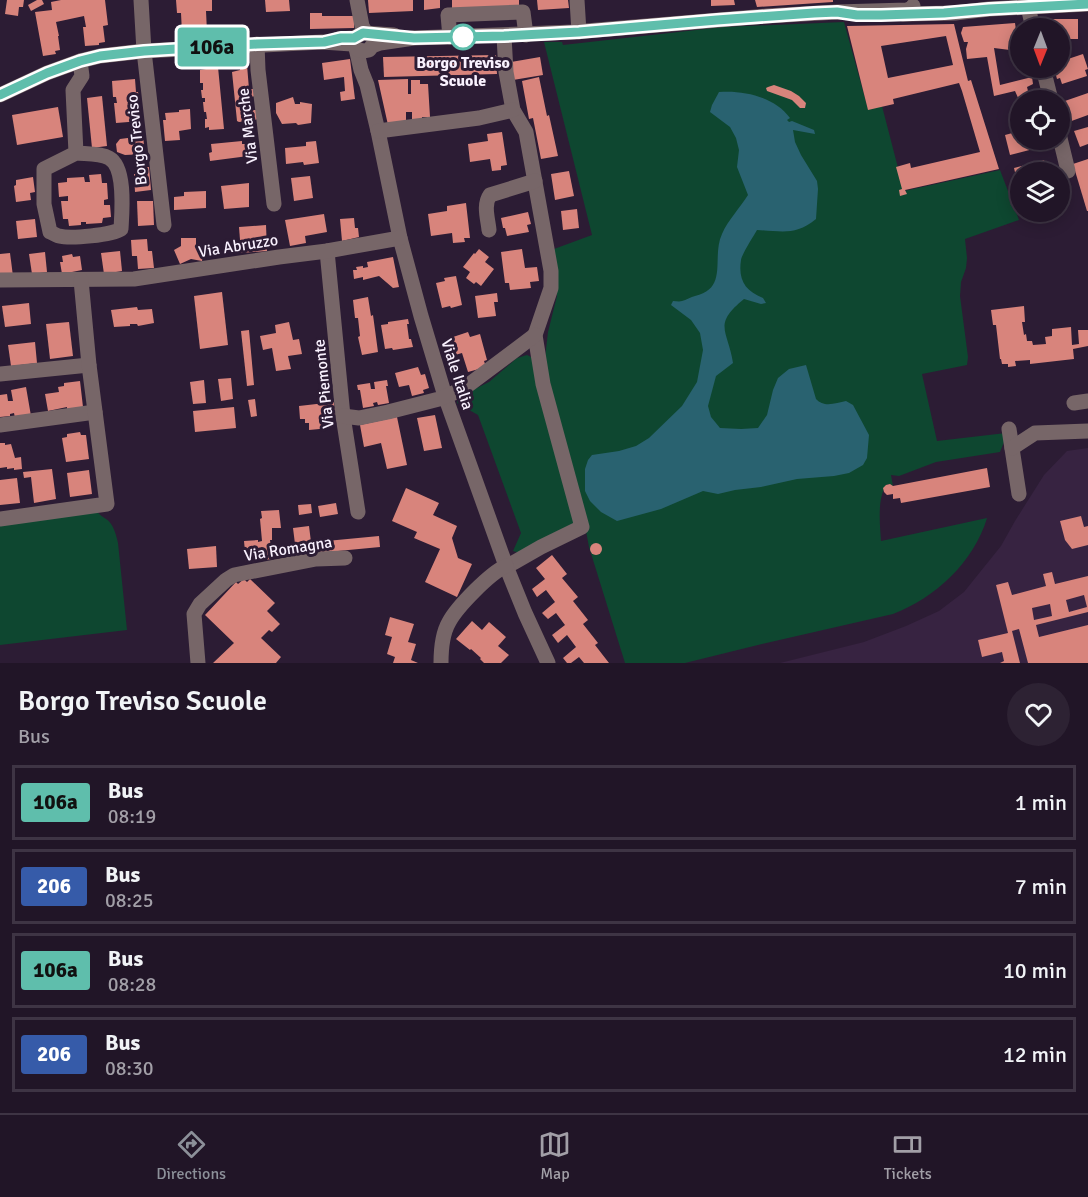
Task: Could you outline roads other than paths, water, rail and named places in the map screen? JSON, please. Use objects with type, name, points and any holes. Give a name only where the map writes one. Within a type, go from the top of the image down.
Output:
[{"type":"street","name":"Borgo Treviso","points":[[141,0],[144,51],[164,225]]},
{"type":"street","points":[[577,0],[579,32]]},
{"type":"street","name":"Viale Italia","points":[[357,3],[367,85],[400,238],[421,316],[445,396],[525,613],[548,663]]},
{"type":"street","points":[[0,95],[47,73],[80,61],[100,56],[144,51],[257,44],[324,42],[350,44],[362,41],[414,38],[579,32],[837,12],[913,3],[989,9]]},
{"type":"street","points":[[913,3],[916,10],[930,13]]},
{"type":"street","points":[[450,37],[447,8],[523,6],[526,35]]},
{"type":"street","points":[[837,12],[857,15],[955,13],[989,9],[1087,6]]},
{"type":"street","points":[[1028,7],[1031,18]]},
{"type":"street","points":[[441,663],[442,638],[449,621],[465,601],[494,573],[582,527],[543,384],[535,335],[551,288],[552,271],[526,132],[513,110],[506,72],[504,36]]},
{"type":"street","name":"Via Marche","points":[[257,44],[274,204]]},
{"type":"street","points":[[76,153],[73,90],[82,76],[80,61]]},
{"type":"street","points":[[378,131],[479,118],[513,110]]},
{"type":"street","points":[[76,153],[106,156],[114,162],[122,186],[121,229],[116,232],[86,236],[58,236],[50,232],[44,204],[44,169],[76,153]]},
{"type":"street","points":[[489,230],[487,198],[490,195],[535,181]]},
{"type":"street","name":"Via Abruzzo","points":[[0,280],[149,277],[327,252],[400,238]]},
{"type":"street","name":"Via Piemonte","points":[[327,252],[343,416],[358,513]]},
{"type":"street","points":[[0,519],[107,504],[89,365],[81,280]]},
{"type":"street","points":[[343,416],[358,418],[418,405],[463,389],[535,335]]},
{"type":"street","points":[[0,374],[89,365]]},
{"type":"street","points":[[0,425],[95,412]]},
{"type":"street","points":[[1009,429],[1019,494]]},
{"type":"street","points":[[1012,448],[1035,433],[1088,430]]},
{"type":"street","name":"Via Romagna","points":[[198,663],[194,614],[200,604],[226,580],[234,575],[316,559],[345,558]]},
{"type":"place","name":"Borgo Treviso Scuole","points":[[463,37]]}]
